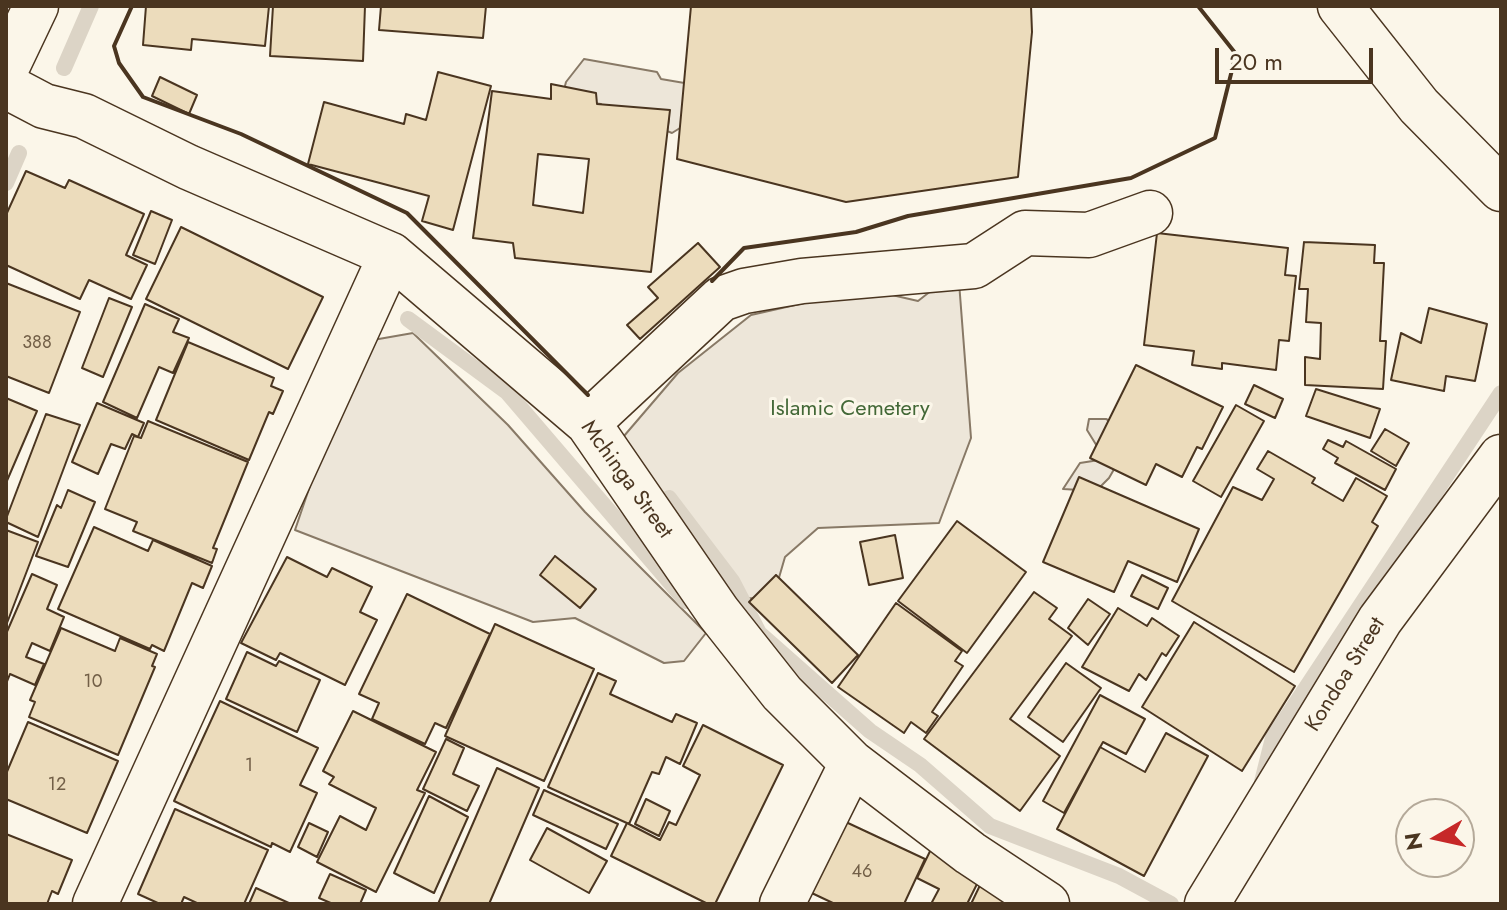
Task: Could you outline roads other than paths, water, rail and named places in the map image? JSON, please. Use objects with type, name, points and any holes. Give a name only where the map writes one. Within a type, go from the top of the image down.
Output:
[{"type":"street","points":[[1340,6],[1419,106],[1501,189]]},
{"type":"street","points":[[6,69],[23,17]]},
{"type":"street","name":"Mchinga Street","points":[[6,86],[44,106],[84,116],[188,167],[391,255],[588,423],[718,612],[782,693],[852,763],[970,853],[1047,904]]},
{"type":"street","points":[[588,423],[721,299],[802,281],[974,266],[1025,233],[1089,235],[1150,213]]},
{"type":"street","points":[[95,904],[391,255]]},
{"type":"street","name":"Kondoa Street","points":[[1207,904],[1380,620],[1501,457]]},
{"type":"street","points":[[782,904],[852,763]]},
{"type":"waterway","points":[[64,68],[91,6]]},
{"type":"waterway","points":[[6,183],[19,153]]},
{"type":"waterway","points":[[408,319],[507,392],[686,601]]},
{"type":"waterway","points":[[1262,782],[1273,738],[1501,393]]},
{"type":"waterway","points":[[669,498],[732,581],[759,633],[870,731],[920,765],[990,826],[1119,876],[1171,904]]},
{"type":"park label","name":"Islamic Cemetery","points":[[850,410]]}]
